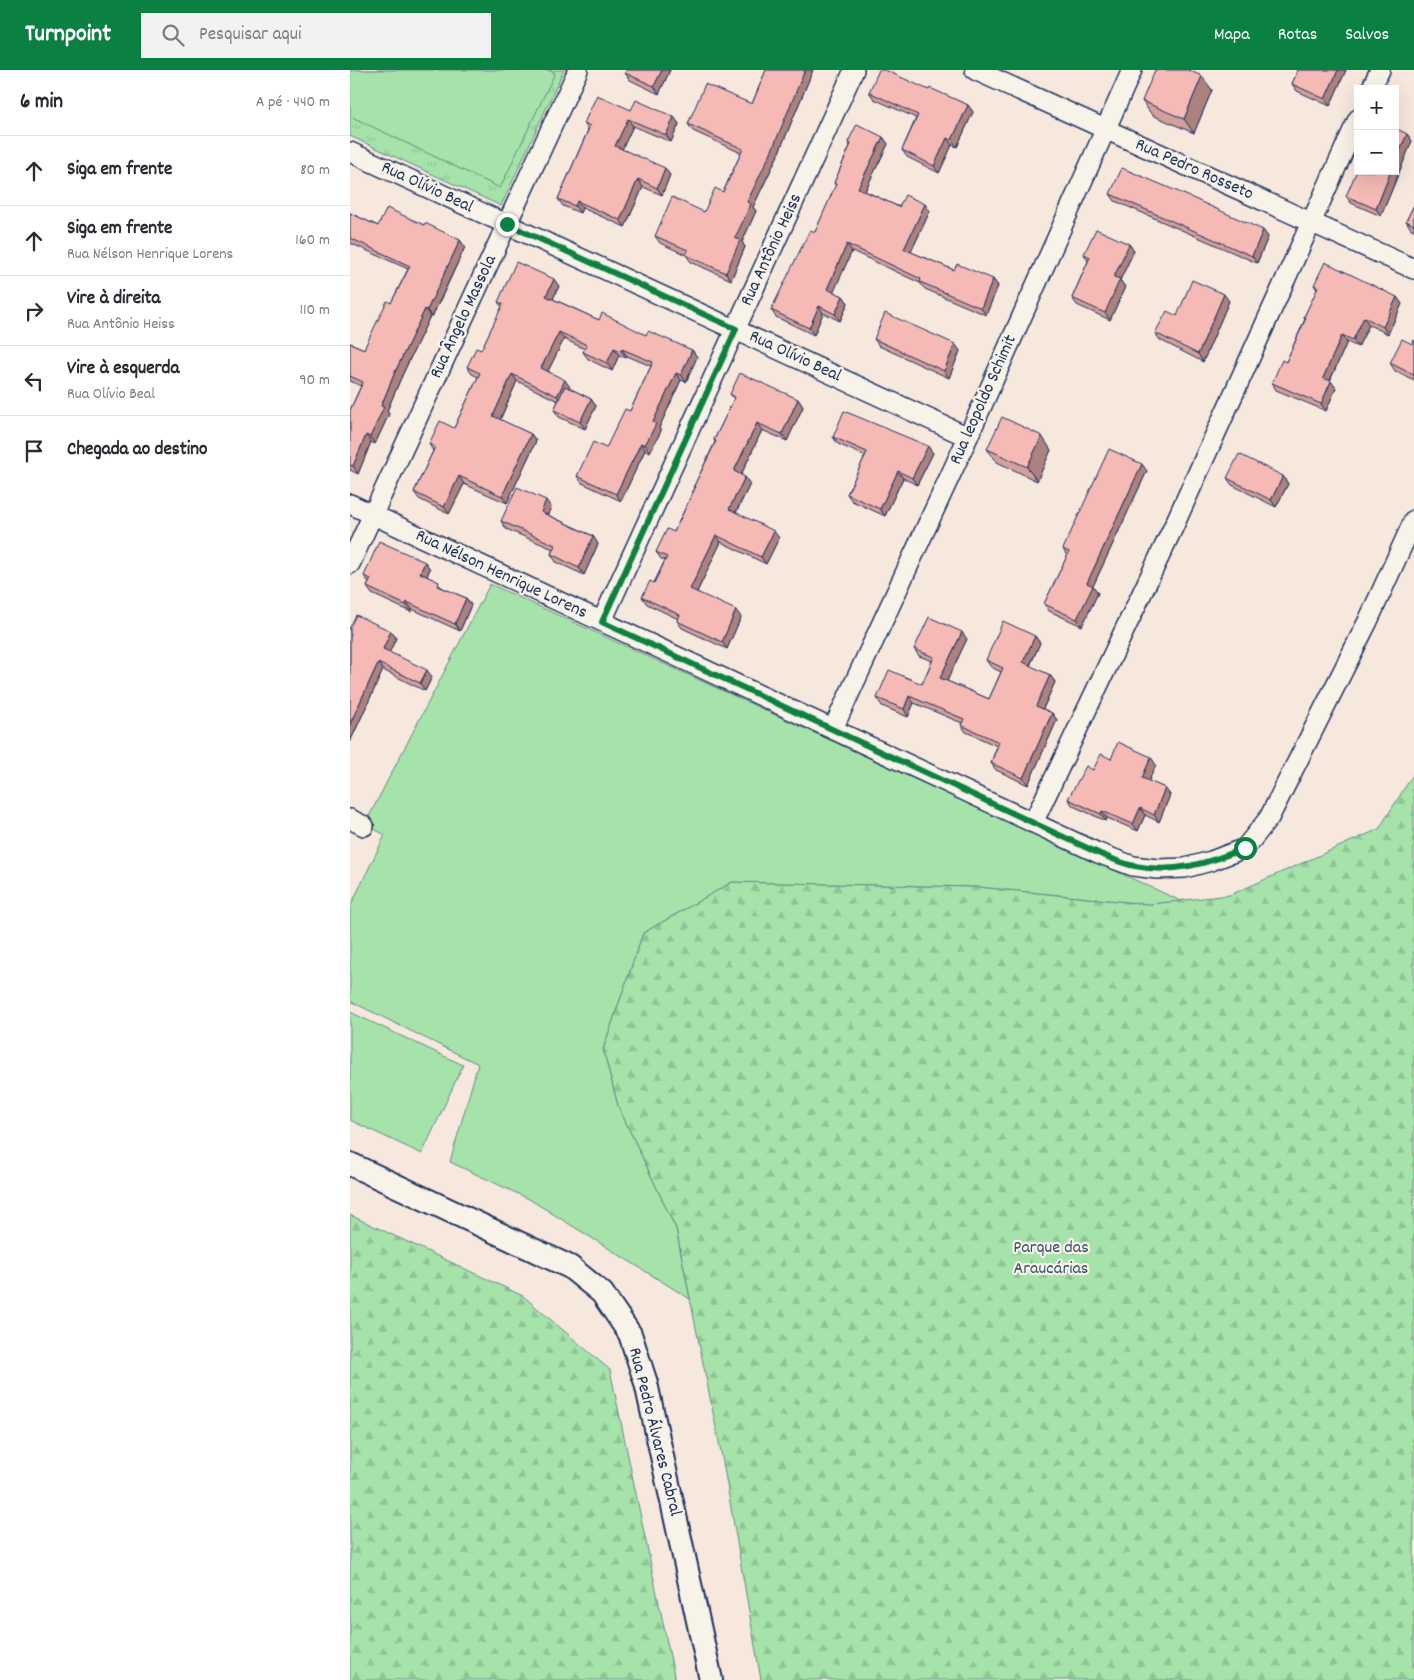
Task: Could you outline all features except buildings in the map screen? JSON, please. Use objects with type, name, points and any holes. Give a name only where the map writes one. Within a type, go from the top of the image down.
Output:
[{"type":"street","name":"Rua Ângelo Massola","points":[[350,564],[578,70]]},
{"type":"street","name":"Rua Antônio Heiss","points":[[602,622],[854,70]]},
{"type":"street","name":"Rua Pedro Rosseto","points":[[975,70],[1414,269]]},
{"type":"street","name":"Rua leopoldo Schimit","points":[[833,730],[968,436],[1132,70]]},
{"type":"street","points":[[1374,85],[1380,70]]},
{"type":"street","points":[[1033,823],[1172,530],[1354,128]]},
{"type":"street","name":"Rua Olívio Beal","points":[[350,152],[968,436]]},
{"type":"street","name":"Rua Nélson Henrique Lorens","points":[[350,504],[1098,853],[1134,866],[1149,868],[1185,868],[1212,862],[1245,848],[1269,818],[1368,620],[1414,520]]},
{"type":"street","name":"Rua Pedro Álvares Cabral","points":[[350,1164],[570,1267],[602,1293],[630,1334],[646,1383],[711,1680]]},
{"type":"green space","points":[[350,70],[564,70],[501,206],[350,136]]},
{"type":"green space","points":[[350,70],[548,70],[555,73],[500,188],[350,116]]},
{"type":"green space","points":[[490,584],[1181,901],[1148,904],[979,887],[732,882],[643,933],[603,1049],[618,1106],[676,1229],[690,1299],[529,1199],[450,1162],[478,1064],[350,1001],[350,907],[385,835],[365,824]]},
{"type":"green space","name":"Parque das Araucárias","points":[[1414,773],[1414,1680],[761,1680],[723,1462],[676,1229],[618,1106],[603,1049],[643,933],[732,882],[979,887],[1148,904],[1230,895],[1379,829]]},
{"type":"green space","points":[[350,1012],[463,1065],[422,1154],[350,1120]]},
{"type":"green space","points":[[350,1215],[523,1296],[610,1370],[675,1680],[350,1680]]},
{"type":"route","points":[[507,224],[736,329],[602,622],[1098,853],[1134,866],[1157,869],[1185,868],[1212,862],[1245,848]]}]
